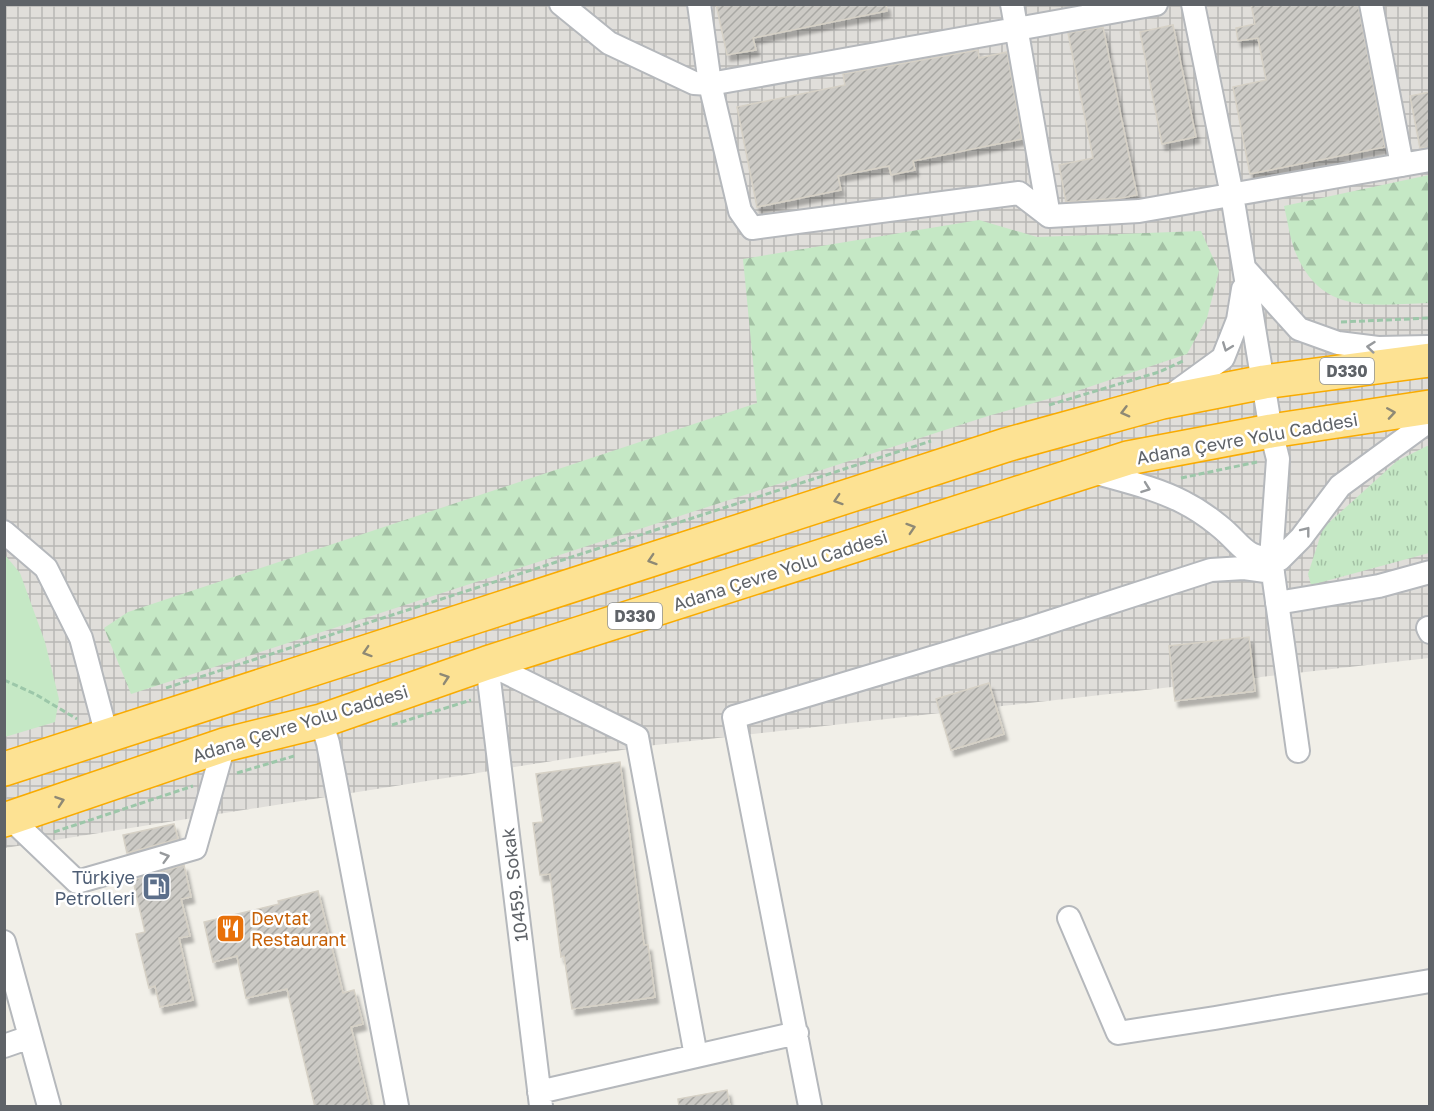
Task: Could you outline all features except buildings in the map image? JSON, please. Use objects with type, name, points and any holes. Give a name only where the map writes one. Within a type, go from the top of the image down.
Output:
[{"type":"highway","name":"D330","points":[[4,769],[995,449],[1162,402],[1264,382],[1430,360]]},
{"type":"highway","name":"Adana Çevre Yolu Caddesi","points":[[16,825],[224,745],[325,733],[1128,458],[1274,445],[1430,407]]},
{"type":"street","points":[[561,4],[609,43],[694,83],[710,84],[1018,31],[1156,4]]},
{"type":"street","points":[[699,4],[710,84],[740,211],[752,228],[1019,193],[1049,216],[1138,211],[1430,160]]},
{"type":"street","points":[[1012,4],[1049,216]]},
{"type":"street","points":[[1193,4],[1246,270],[1274,445],[1272,565],[1298,751]]},
{"type":"street","points":[[1371,4],[1402,165]]},
{"type":"street","points":[[1246,270],[1299,329],[1338,343],[1358,346],[1430,347]]},
{"type":"street","points":[[1162,402],[1223,358],[1238,320],[1246,270]]},
{"type":"street","points":[[810,1107],[734,717],[1025,630],[1211,570],[1272,565],[1301,538],[1340,486],[1430,420]]},
{"type":"street","points":[[1090,471],[1142,486],[1182,501],[1219,525],[1240,547],[1272,565]]},
{"type":"street","points":[[4,532],[46,568],[81,638],[107,736]]},
{"type":"street","points":[[1277,603],[1379,586],[1430,572]]},
{"type":"street","points":[[489,678],[637,737],[696,1056]]},
{"type":"street","name":"10459. Sokak","points":[[489,678],[540,1099]]},
{"type":"street","points":[[325,733],[397,1107]]},
{"type":"street","points":[[16,825],[77,882],[195,848],[224,745]]},
{"type":"street","points":[[1069,918],[1118,1033],[1430,981]]},
{"type":"street","points":[[4,942],[49,1107]]},
{"type":"street","points":[[540,1099],[696,1056],[797,1033]]},
{"type":"street","points":[[4,1046],[30,1037]]},
{"type":"path","points":[[1142,486],[1274,445]]},
{"type":"path","points":[[391,726],[489,678]]},
{"type":"path","points":[[4,680],[35,694],[107,736]]},
{"type":"path","points":[[16,825],[214,780],[325,733]]},
{"type":"shaded area","points":[[5,5],[1429,5],[1429,658],[647,746],[5,848]]},
{"type":"green space","points":[[1429,175],[1429,303],[1389,305],[1352,302],[1336,298],[1321,289],[1308,275],[1297,256],[1284,206]]},
{"type":"green space","points":[[979,220],[1037,237],[1201,231],[1219,271],[1207,318],[1187,354],[1080,390],[988,416],[131,694],[104,628],[128,612],[757,403],[743,259]]},
{"type":"green space","points":[[1429,446],[1429,553],[1311,585],[1308,574],[1323,528],[1397,461]]},
{"type":"green space","points":[[5,555],[20,573],[45,642],[59,699],[55,722],[5,737]]},
{"type":"place","name":"Türkiye Petrolleri","points":[[156,887]]},
{"type":"place","name":"Devtat Restaurant","points":[[230,928]]}]
